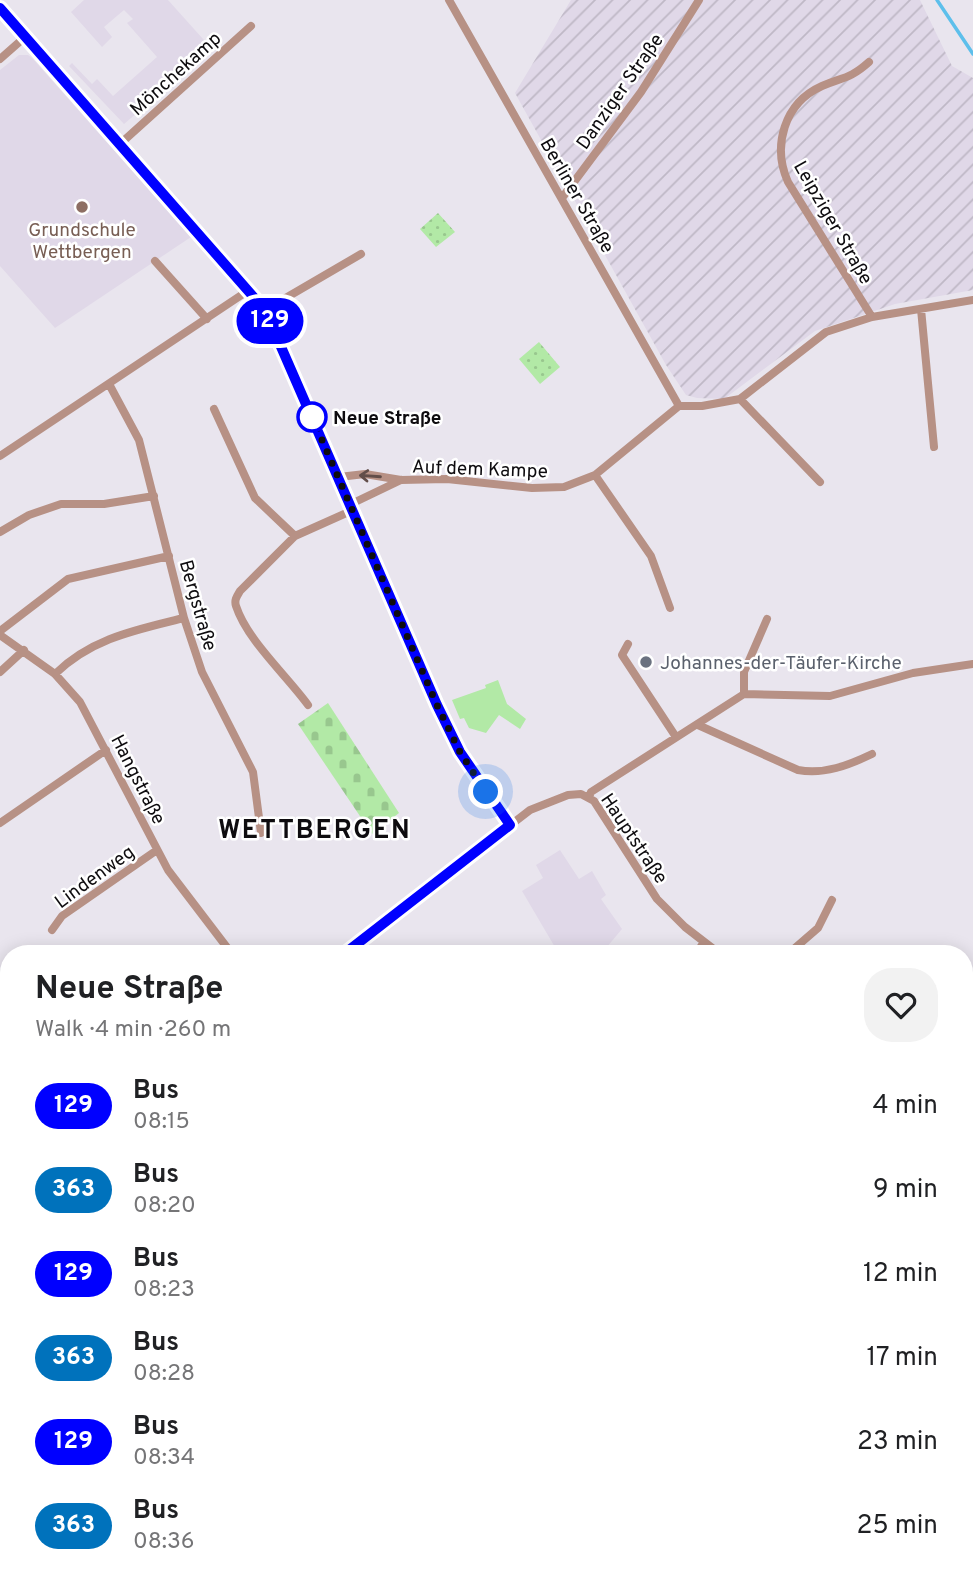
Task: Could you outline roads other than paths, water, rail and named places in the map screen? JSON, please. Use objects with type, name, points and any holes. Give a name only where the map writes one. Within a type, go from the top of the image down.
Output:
[{"type":"street","name":"Berliner Straße","points":[[449,0],[679,406]]},
{"type":"street","name":"Danziger Straße","points":[[562,198],[641,92],[699,0]]},
{"type":"street","points":[[0,8],[265,310],[391,603],[460,752],[510,825]]},
{"type":"street","name":"Mönchekamp","points":[[120,144],[251,26]]},
{"type":"street","points":[[0,59],[25,37]]},
{"type":"street","name":"Leipziger Straße","points":[[869,62],[852,77],[808,93],[788,117],[780,148],[781,166],[788,182],[872,317]]},
{"type":"street","points":[[265,310],[360,254]]},
{"type":"street","points":[[155,261],[206,319]]},
{"type":"street","points":[[0,456],[249,290]]},
{"type":"street","points":[[679,406],[702,406],[740,399],[826,332],[872,317],[973,300]]},
{"type":"street","points":[[921,309],[934,447]]},
{"type":"street","name":"Bergstraße","points":[[108,384],[132,423],[154,496],[184,618],[202,672],[253,772],[261,833]]},
{"type":"street","points":[[740,399],[820,482]]},
{"type":"street","name":"Auf dem Kampe","points":[[339,477],[365,474],[401,480],[447,479],[532,488],[564,487],[595,475],[679,406]]},
{"type":"street","points":[[214,409],[255,498],[295,536],[240,591],[235,600],[258,643],[308,705]]},
{"type":"street","points":[[595,475],[651,556],[670,608]]},
{"type":"street","name":"Auf dem Kampe","points":[[295,536],[401,480]]},
{"type":"street","points":[[0,532],[61,503],[104,504],[154,496]]},
{"type":"street","points":[[0,633],[68,579],[169,556]]},
{"type":"street","points":[[55,674],[84,650],[103,640],[184,618]]},
{"type":"street","points":[[744,694],[744,672],[767,619]]},
{"type":"street","name":"Hangstraße","points":[[0,633],[55,674],[80,702],[157,850],[182,892],[225,945]]},
{"type":"street","points":[[628,644],[622,655],[676,737]]},
{"type":"street","points":[[0,672],[24,650]]},
{"type":"street","points":[[589,797],[591,792],[744,694],[830,696],[913,673],[973,664]]},
{"type":"street","points":[[698,725],[798,771],[843,767],[872,754]]},
{"type":"street","points":[[0,823],[106,750]]},
{"type":"street","name":"Hauptstraße","points":[[356,945],[510,825],[542,804],[568,795],[589,797],[657,899],[708,945]]},
{"type":"street","name":"Lindenweg","points":[[52,930],[62,916],[157,850]]},
{"type":"street","points":[[798,945],[818,928],[832,900]]},
{"type":"waterway","points":[[937,0],[973,54]]},
{"type":"place","name":"Grundschule Wettbergen","points":[[82,207]]},
{"type":"place","name":"Neue Straße","points":[[312,417]]},
{"type":"place","name":"Johannes-der-Täufer-Kirche","points":[[646,662]]},
{"type":"district","name":"WETTBERGEN","points":[[315,829]]}]
